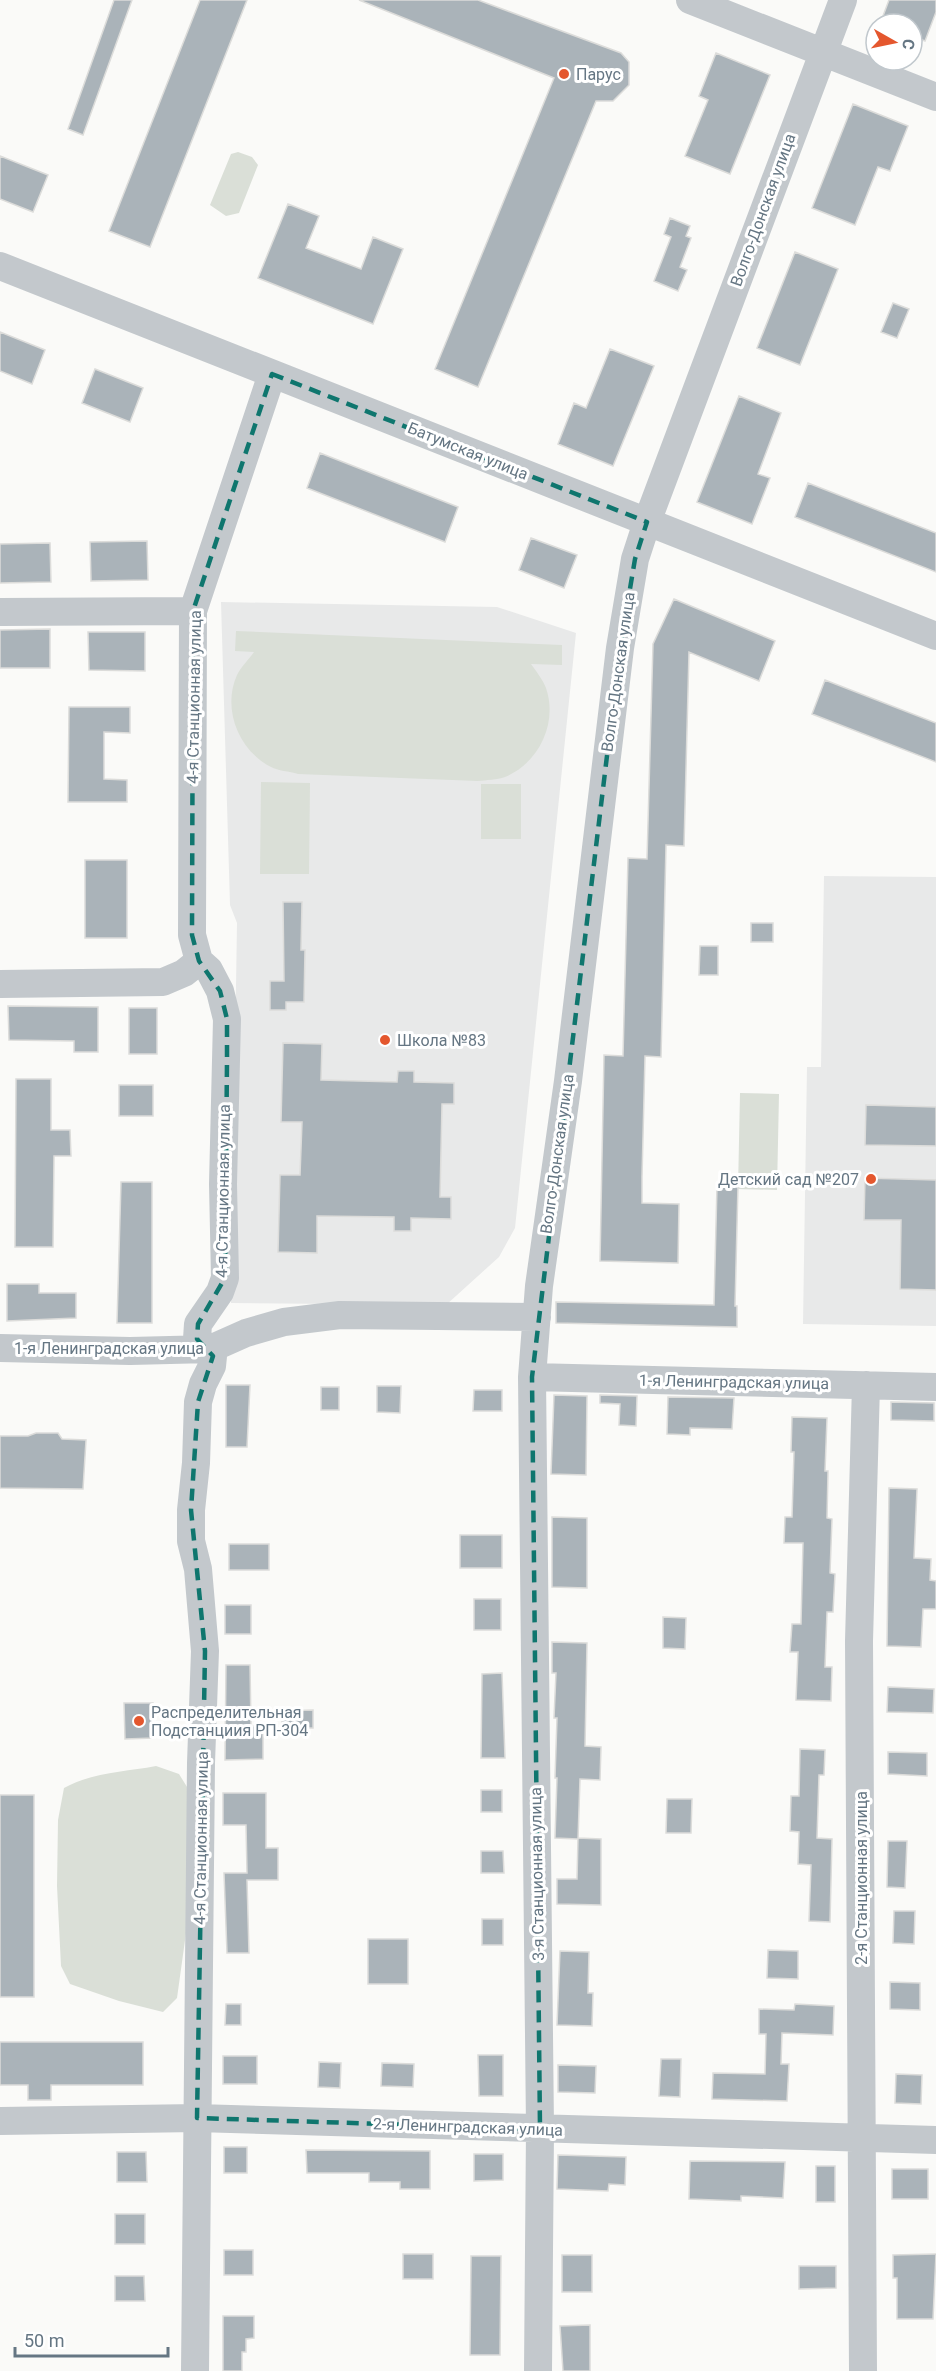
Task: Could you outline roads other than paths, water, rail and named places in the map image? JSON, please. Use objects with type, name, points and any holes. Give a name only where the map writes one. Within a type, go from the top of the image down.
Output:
[{"type":"street","points":[[690,0],[936,97]]},
{"type":"street","name":"Волго-Донская улица","points":[[532,1377],[537,1317],[620,648],[635,559],[843,0]]},
{"type":"street","name":"Батумская улица","points":[[0,266],[936,636]]},
{"type":"street","name":"4-я Станционная улица","points":[[195,2371],[201,1763],[205,1651],[198,1569],[191,1540],[191,1510],[196,1463],[198,1402],[203,1384],[212,1366],[213,1356],[210,1349],[197,1339],[198,1324],[220,1292],[225,1278],[223,1184],[227,1019],[220,991],[208,970],[199,961],[192,935],[193,611],[272,374]]},
{"type":"street","points":[[0,612],[193,611]]},
{"type":"street","points":[[0,984],[163,981],[184,973],[199,961]]},
{"type":"street","name":"1-я Ленинградская улица","points":[[0,1348],[130,1351],[210,1349],[246,1333],[284,1322],[320,1317],[351,1315],[537,1317]]},
{"type":"street","name":"1-я Ленинградская улица","points":[[532,1377],[936,1387]]},
{"type":"street","name":"3-я Станционная улица","points":[[532,1377],[540,2129],[538,2371]]},
{"type":"street","name":"2-я Станционная улица","points":[[863,2371],[859,1641],[866,1385]]},
{"type":"street","name":"2-я Ленинградская улица","points":[[0,2121],[197,2118],[936,2140]]},
{"type":"place","name":"Парус","points":[[564,74]]},
{"type":"place","name":"Школа №83","points":[[385,1040]]},
{"type":"place","name":"Детский сад №207","points":[[871,1179]]},
{"type":"place","name":"Распределительная Подстанциия РП-304","points":[[139,1721]]}]
